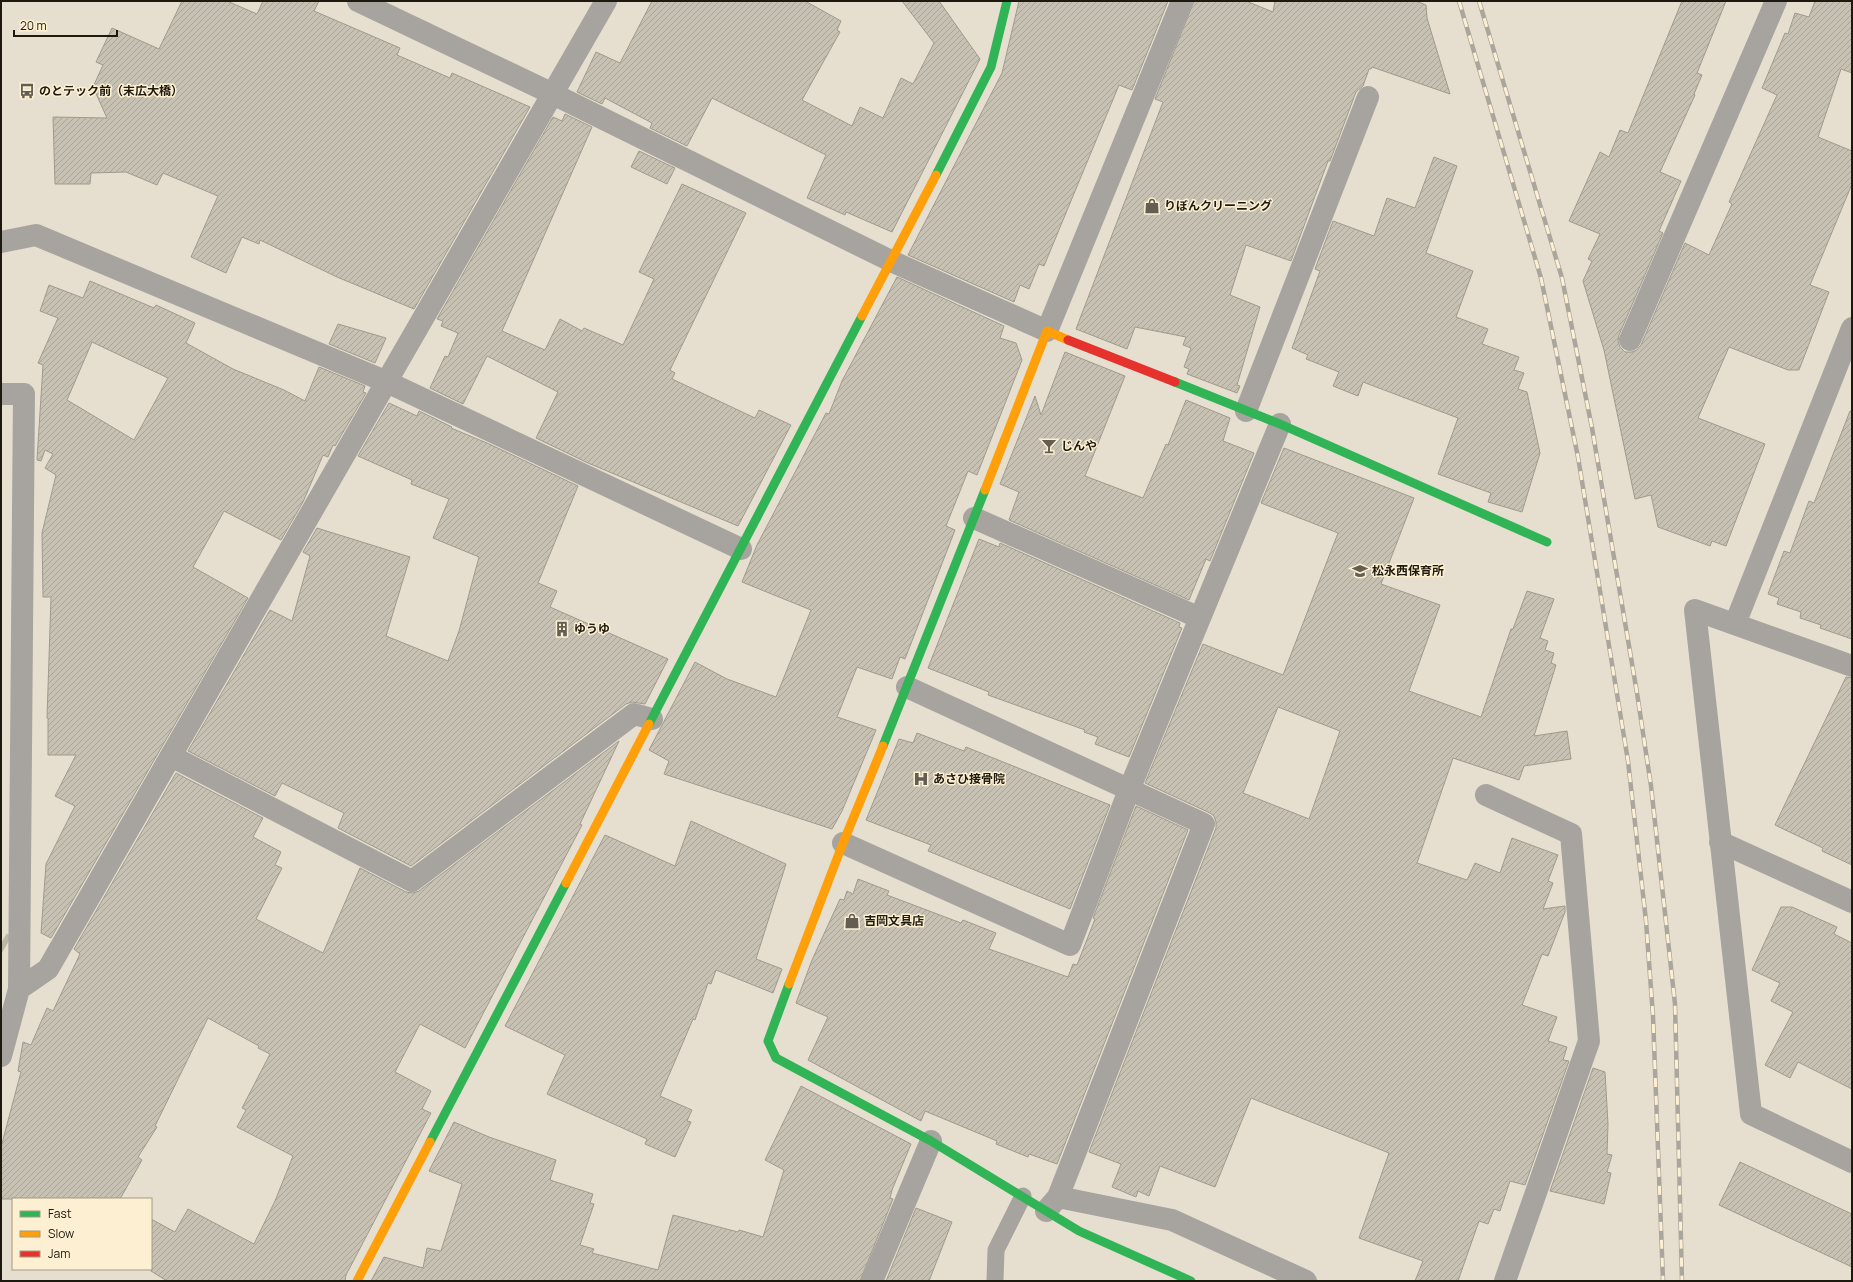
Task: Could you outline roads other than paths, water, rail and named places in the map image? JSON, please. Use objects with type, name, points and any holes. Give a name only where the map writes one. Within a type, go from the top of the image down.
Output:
[{"type":"street","points":[[358,1],[553,94],[891,261],[1047,331],[1280,424],[1547,542]]},
{"type":"street","points":[[19,989],[48,969],[606,1]]},
{"type":"street","points":[[357,1281],[741,549],[991,67],[1007,1]]},
{"type":"street","points":[[1182,1],[1047,331],[974,518],[843,843],[768,1041],[776,1058],[931,1141],[1023,1196],[1052,1204],[1172,1220],[1306,1281]]},
{"type":"street","points":[[1630,340],[1776,1]]},
{"type":"street","points":[[1246,411],[1368,97]]},
{"type":"street","points":[[1,242],[36,235],[387,382],[741,549]]},
{"type":"street","points":[[1735,624],[1852,328]]},
{"type":"street","points":[[1,394],[24,394],[12,949],[19,989],[1,1056]]},
{"type":"street","points":[[843,843],[1070,945],[1129,790],[1280,424]]},
{"type":"street","points":[[974,518],[1200,618]]},
{"type":"street","points":[[1852,666],[1695,610],[1751,1114],[1852,1162]]},
{"type":"street","points":[[907,686],[1204,824],[1052,1204]]},
{"type":"street","points":[[171,756],[412,881],[634,714],[652,718]]},
{"type":"street","points":[[1486,795],[1571,834],[1589,1041],[1506,1281]]},
{"type":"street","points":[[1720,842],[1852,902]]},
{"type":"street","points":[[12,949],[48,969]]},
{"type":"street","points":[[872,1281],[931,1141]]},
{"type":"street","points":[[1052,1204],[1079,1231],[1191,1281]]},
{"type":"lane","points":[[995,1281],[996,1250],[1023,1196]]},
{"type":"tunnel","points":[[1,943],[6,946]]},
{"type":"railway","points":[[1459,1],[1541,278],[1578,457],[1628,761],[1646,921],[1653,1016],[1663,1281]]},
{"type":"railway","points":[[1479,1],[1562,278],[1592,428],[1637,693],[1651,786],[1675,1004],[1682,1281]]},
{"type":"place","name":"のとテック前（末広大橋）","points":[[27,91]]},
{"type":"place","name":"りぼんクリーニング","points":[[1152,206]]},
{"type":"place","name":"じんや","points":[[1049,446]]},
{"type":"place","name":"松永西保育所","points":[[1360,571]]},
{"type":"place","name":"ゆうゆ","points":[[562,629]]},
{"type":"place","name":"あさひ接骨院","points":[[921,779]]},
{"type":"place","name":"吉岡文具店","points":[[852,921]]}]
